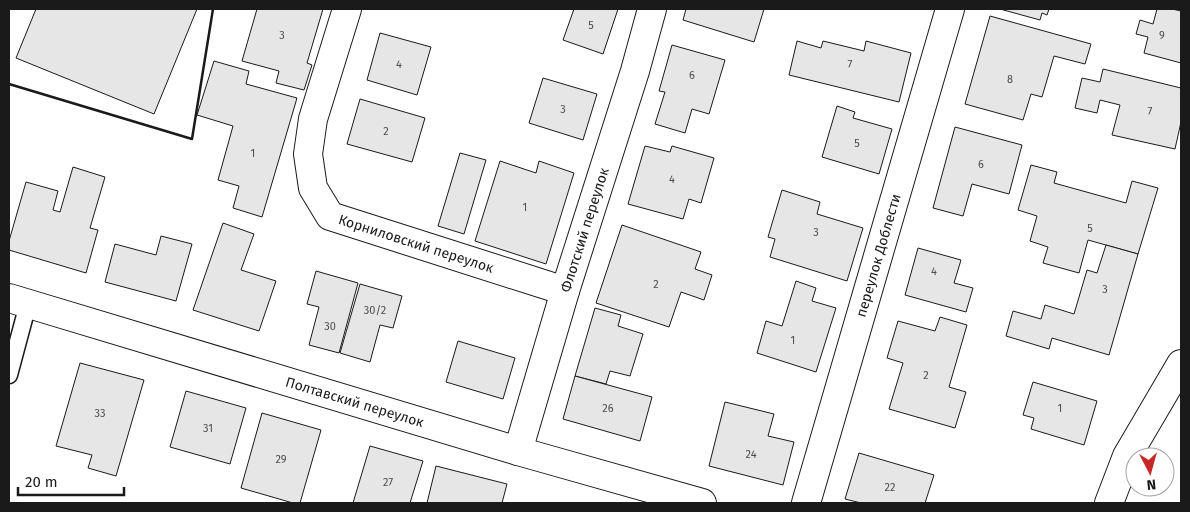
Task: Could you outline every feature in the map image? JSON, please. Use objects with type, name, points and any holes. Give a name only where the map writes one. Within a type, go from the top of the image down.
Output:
[{"type":"street","name":"Корниловский переулок","points":[[347,9],[313,118],[308,154],[314,188],[330,216],[565,291]]},
{"type":"street","name":"Флотский переулок","points":[[518,451],[565,291],[635,71],[652,9]]},
{"type":"street","name":"переулок Доблести","points":[[806,503],[950,9]]},
{"type":"street","name":"Полтавский переулок","points":[[18,301],[518,451],[702,503]]},
{"type":"street","points":[[1109,503],[1127,456],[1181,364]]},
{"type":"lane","points":[[9,375],[18,301]]},
{"type":"building","points":[[36,9],[197,9],[154,114],[16,58]]},
{"type":"building","points":[[257,9],[323,9],[307,63],[312,65],[304,90],[276,83],[279,71],[242,61]]},
{"type":"building","points":[[574,9],[618,9],[603,54],[563,40]]},
{"type":"building","points":[[686,9],[764,9],[754,42],[683,20]]},
{"type":"building","points":[[1000,9],[1049,9],[1047,15],[1042,13],[1040,20]]},
{"type":"building","points":[[1157,9],[1181,11],[1181,63],[1144,53],[1148,37],[1136,34],[1140,20],[1153,24]]},
{"type":"building","points":[[990,16],[1091,44],[1085,64],[1054,56],[1042,97],[1031,94],[1023,120],[965,104]]},
{"type":"building","points":[[380,33],[431,47],[417,95],[367,80]]},
{"type":"building","points":[[797,41],[821,48],[823,41],[864,51],[866,41],[911,53],[899,102],[789,75]]},
{"type":"building","points":[[672,45],[725,60],[709,114],[692,109],[685,133],[655,124],[665,92],[659,91]]},
{"type":"building","points":[[214,61],[249,71],[246,84],[297,98],[262,217],[233,208],[239,186],[218,180],[233,126],[197,115]]},
{"type":"building","points":[[1103,69],[1181,88],[1181,122],[1175,149],[1112,135],[1120,105],[1100,100],[1097,113],[1075,108],[1082,78],[1100,82]]},
{"type":"building","points":[[543,78],[597,94],[583,140],[529,123]]},
{"type":"building","points":[[360,99],[425,118],[412,162],[347,144]]},
{"type":"building","points":[[837,106],[855,112],[853,118],[892,129],[879,174],[822,157]]},
{"type":"building","points":[[955,127],[1022,145],[1009,194],[972,184],[963,216],[933,208]]},
{"type":"building","points":[[645,146],[670,152],[672,146],[714,158],[701,203],[689,199],[683,219],[628,204]]},
{"type":"building","points":[[460,153],[486,160],[464,234],[438,226]]},
{"type":"building","points":[[500,161],[536,173],[539,161],[574,173],[546,264],[475,241]]},
{"type":"building","points":[[1031,165],[1057,172],[1054,183],[1126,203],[1132,181],[1158,188],[1138,254],[1088,240],[1079,273],[1043,263],[1048,247],[1030,241],[1037,216],[1018,210]]},
{"type":"building","points":[[73,167],[105,177],[90,228],[98,230],[86,273],[9,250],[9,241],[26,182],[58,191],[53,210],[60,212]]},
{"type":"building","points":[[782,190],[820,202],[817,214],[863,228],[847,281],[770,257],[775,239],[768,237]]},
{"type":"building","points":[[223,223],[254,234],[241,270],[276,281],[259,331],[193,310]]},
{"type":"building","points":[[622,225],[701,252],[695,269],[712,275],[704,300],[681,292],[669,327],[596,303]]},
{"type":"building","points":[[161,236],[192,244],[176,301],[105,282],[115,244],[156,255]]},
{"type":"building","points":[[1106,245],[1138,254],[1109,355],[1052,338],[1049,349],[1006,336],[1013,311],[1041,319],[1045,305],[1074,314],[1087,270],[1097,273]]},
{"type":"building","points":[[918,248],[961,260],[954,283],[973,288],[966,312],[905,295]]},
{"type":"building","points":[[316,271],[358,283],[339,353],[309,345],[319,307],[307,304]]},
{"type":"building","points":[[796,281],[816,288],[812,301],[836,308],[816,372],[757,353],[766,321],[782,326]]},
{"type":"building","points":[[360,284],[402,296],[393,328],[380,325],[370,362],[340,353]]},
{"type":"building","points":[[595,308],[621,315],[618,326],[643,334],[630,376],[610,371],[606,384],[575,376]]},
{"type":"building","points":[[940,317],[967,325],[949,387],[966,392],[955,428],[889,409],[903,363],[887,358],[898,321],[935,331]]},
{"type":"building","points":[[458,341],[515,358],[503,399],[446,382]]},
{"type":"building","points":[[80,363],[144,380],[116,476],[88,468],[92,455],[56,446]]},
{"type":"building","points":[[575,376],[652,397],[640,441],[563,419]]},
{"type":"building","points":[[1033,382],[1097,401],[1084,445],[1031,429],[1034,418],[1023,415]]},
{"type":"building","points":[[186,391],[246,408],[230,464],[170,447]]},
{"type":"building","points":[[725,402],[774,414],[768,436],[794,442],[783,485],[709,466]]},
{"type":"building","points":[[262,413],[321,430],[300,503],[293,503],[241,488]]},
{"type":"building","points":[[370,446],[423,461],[410,503],[353,503]]},
{"type":"building","points":[[859,453],[934,475],[925,503],[861,503],[845,499]]},
{"type":"building","points":[[436,466],[507,484],[502,503],[427,503]]},
{"type":"wall","points":[[9,84],[192,139],[213,9]]}]
